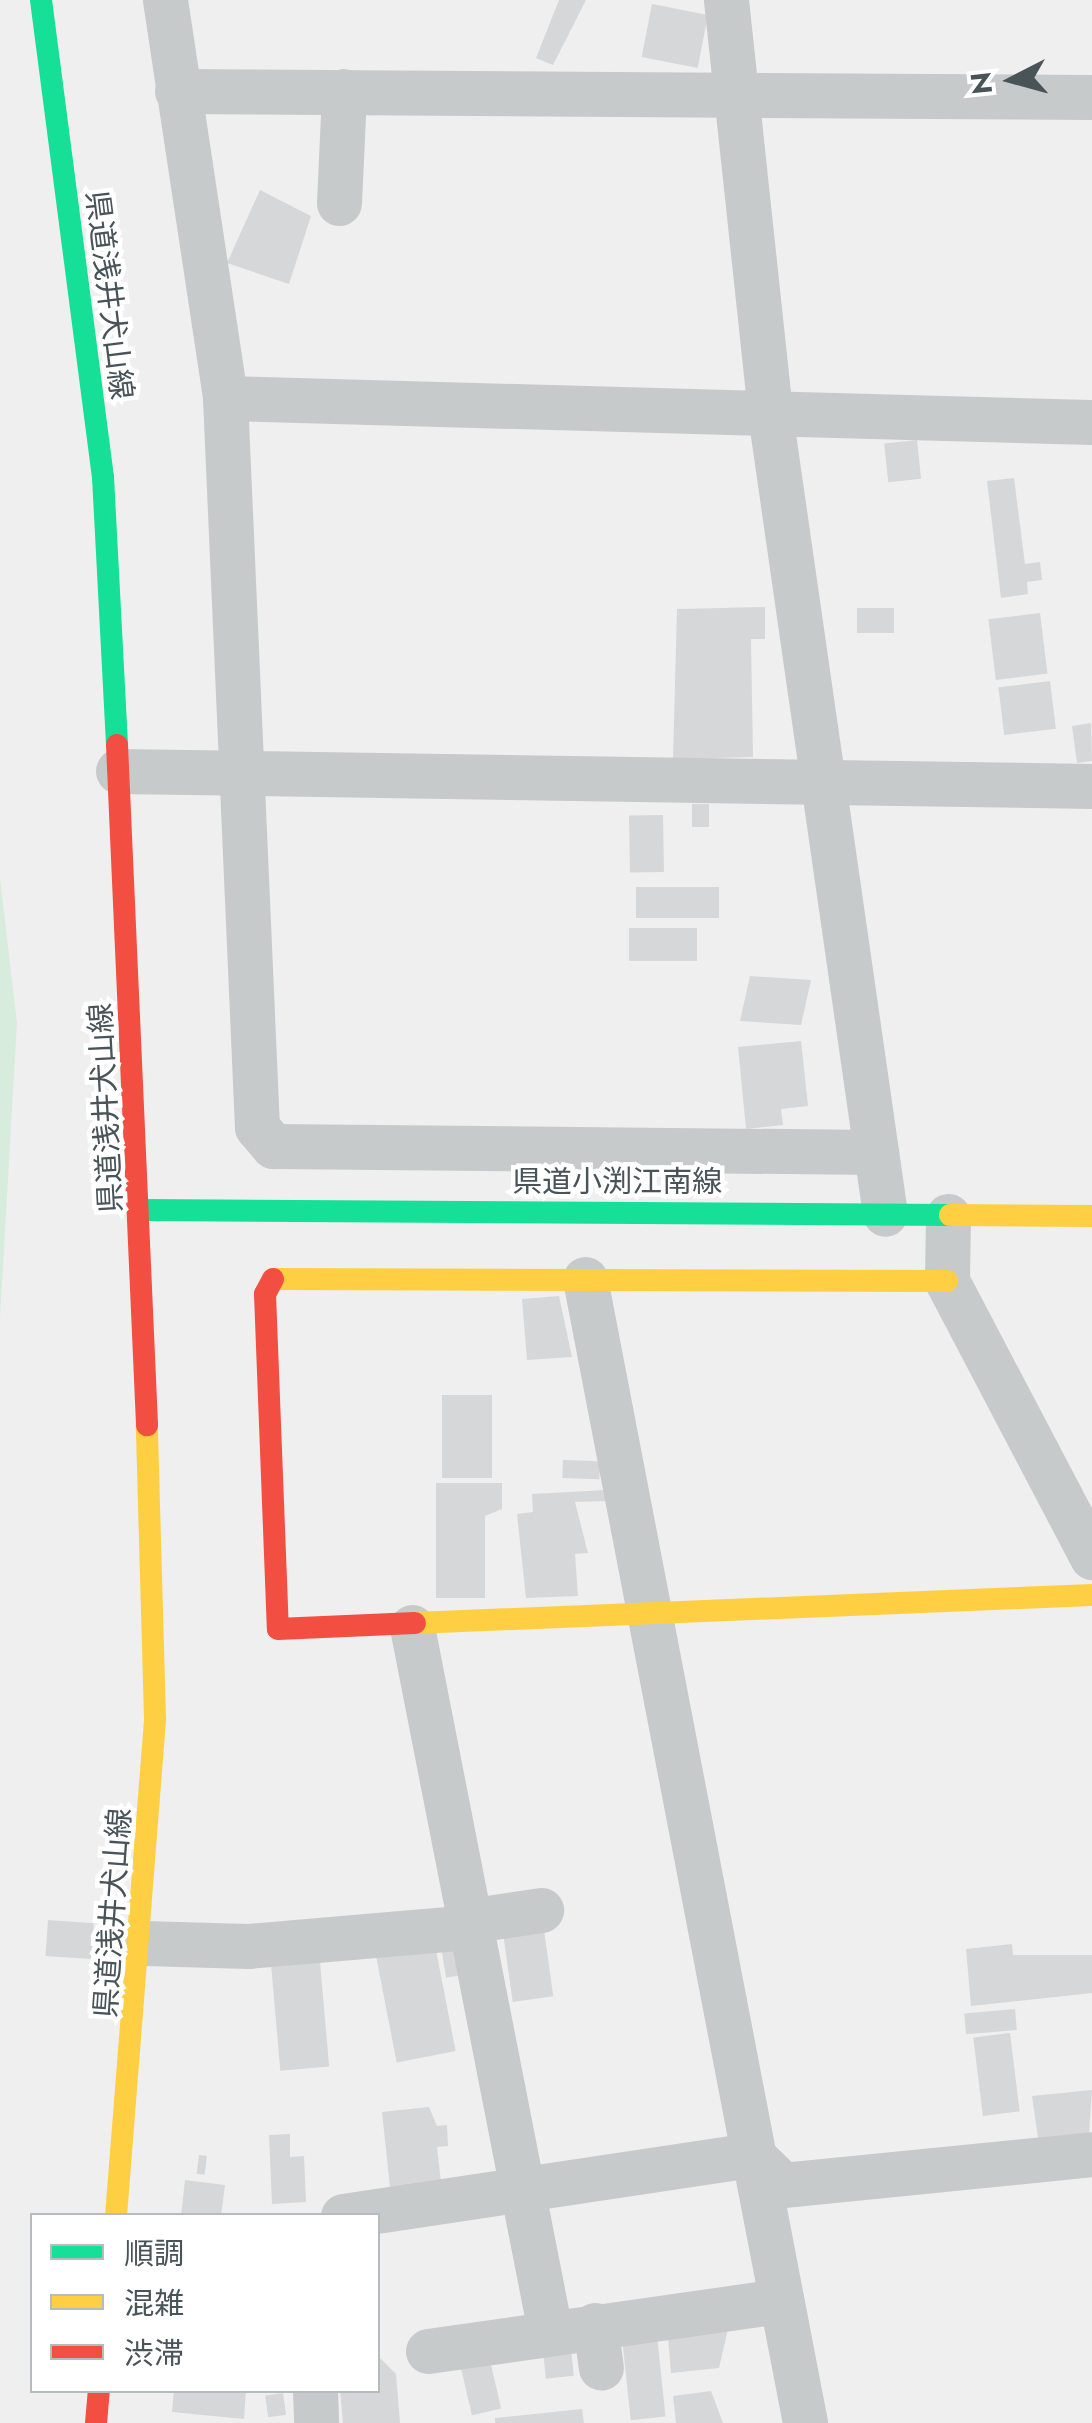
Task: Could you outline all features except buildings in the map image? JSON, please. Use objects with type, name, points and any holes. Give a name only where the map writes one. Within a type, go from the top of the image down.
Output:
[{"type":"main road","name":"県道浅井犬山線","points":[[41,0],[103,477],[142,1210],[155,1718],[144,1943],[116,2213]]},
{"type":"main road","name":"県道小渕江南線","points":[[142,1210],[1092,1216]]},
{"type":"main road","points":[[947,1281],[276,1273],[264,1294],[278,1629],[652,1617],[1092,1595]]},
{"type":"main road","points":[[96,2423],[99,2393]]},
{"type":"street","points":[[165,0],[225,398],[258,1127],[272,1146],[876,1152]]},
{"type":"street","points":[[726,0],[731,90],[770,414],[886,1214]]},
{"type":"street","points":[[177,91],[731,90],[1092,98]]},
{"type":"street","points":[[339,203],[344,91]]},
{"type":"street","points":[[225,398],[1092,422]]},
{"type":"street","points":[[118,771],[1092,786]]},
{"type":"street","points":[[948,1216],[947,1281],[1092,1558]]},
{"type":"street","points":[[585,1279],[805,2423]]},
{"type":"street","points":[[412,1627],[550,2331]]},
{"type":"street","points":[[144,1943],[248,1946],[468,1924],[541,1910]]},
{"type":"street","points":[[752,2155],[783,2185],[1092,2154]]},
{"type":"street","points":[[363,2213],[752,2155]]},
{"type":"street","points":[[428,2351],[550,2331],[598,2347],[781,2301]]},
{"type":"street","points":[[315,2393],[316,2423]]},
{"type":"green space","points":[[0,878],[17,1023],[0,1317]]},
{"type":"traffic: fast","points":[[41,0],[103,477],[117,745]]},
{"type":"traffic: fast","points":[[142,1210],[950,1215]]},
{"type":"traffic: slow","points":[[950,1215],[1092,1216]]},
{"type":"traffic: slow","points":[[273,1279],[947,1281]]},
{"type":"traffic: slow","points":[[116,2213],[155,1719],[147,1425]]},
{"type":"traffic: slow","points":[[415,1623],[1092,1595]]},
{"type":"traffic: jam","points":[[117,745],[147,1425]]},
{"type":"traffic: jam","points":[[273,1279],[265,1294],[278,1629],[415,1623]]},
{"type":"traffic: jam","points":[[96,2423],[99,2393]]}]
